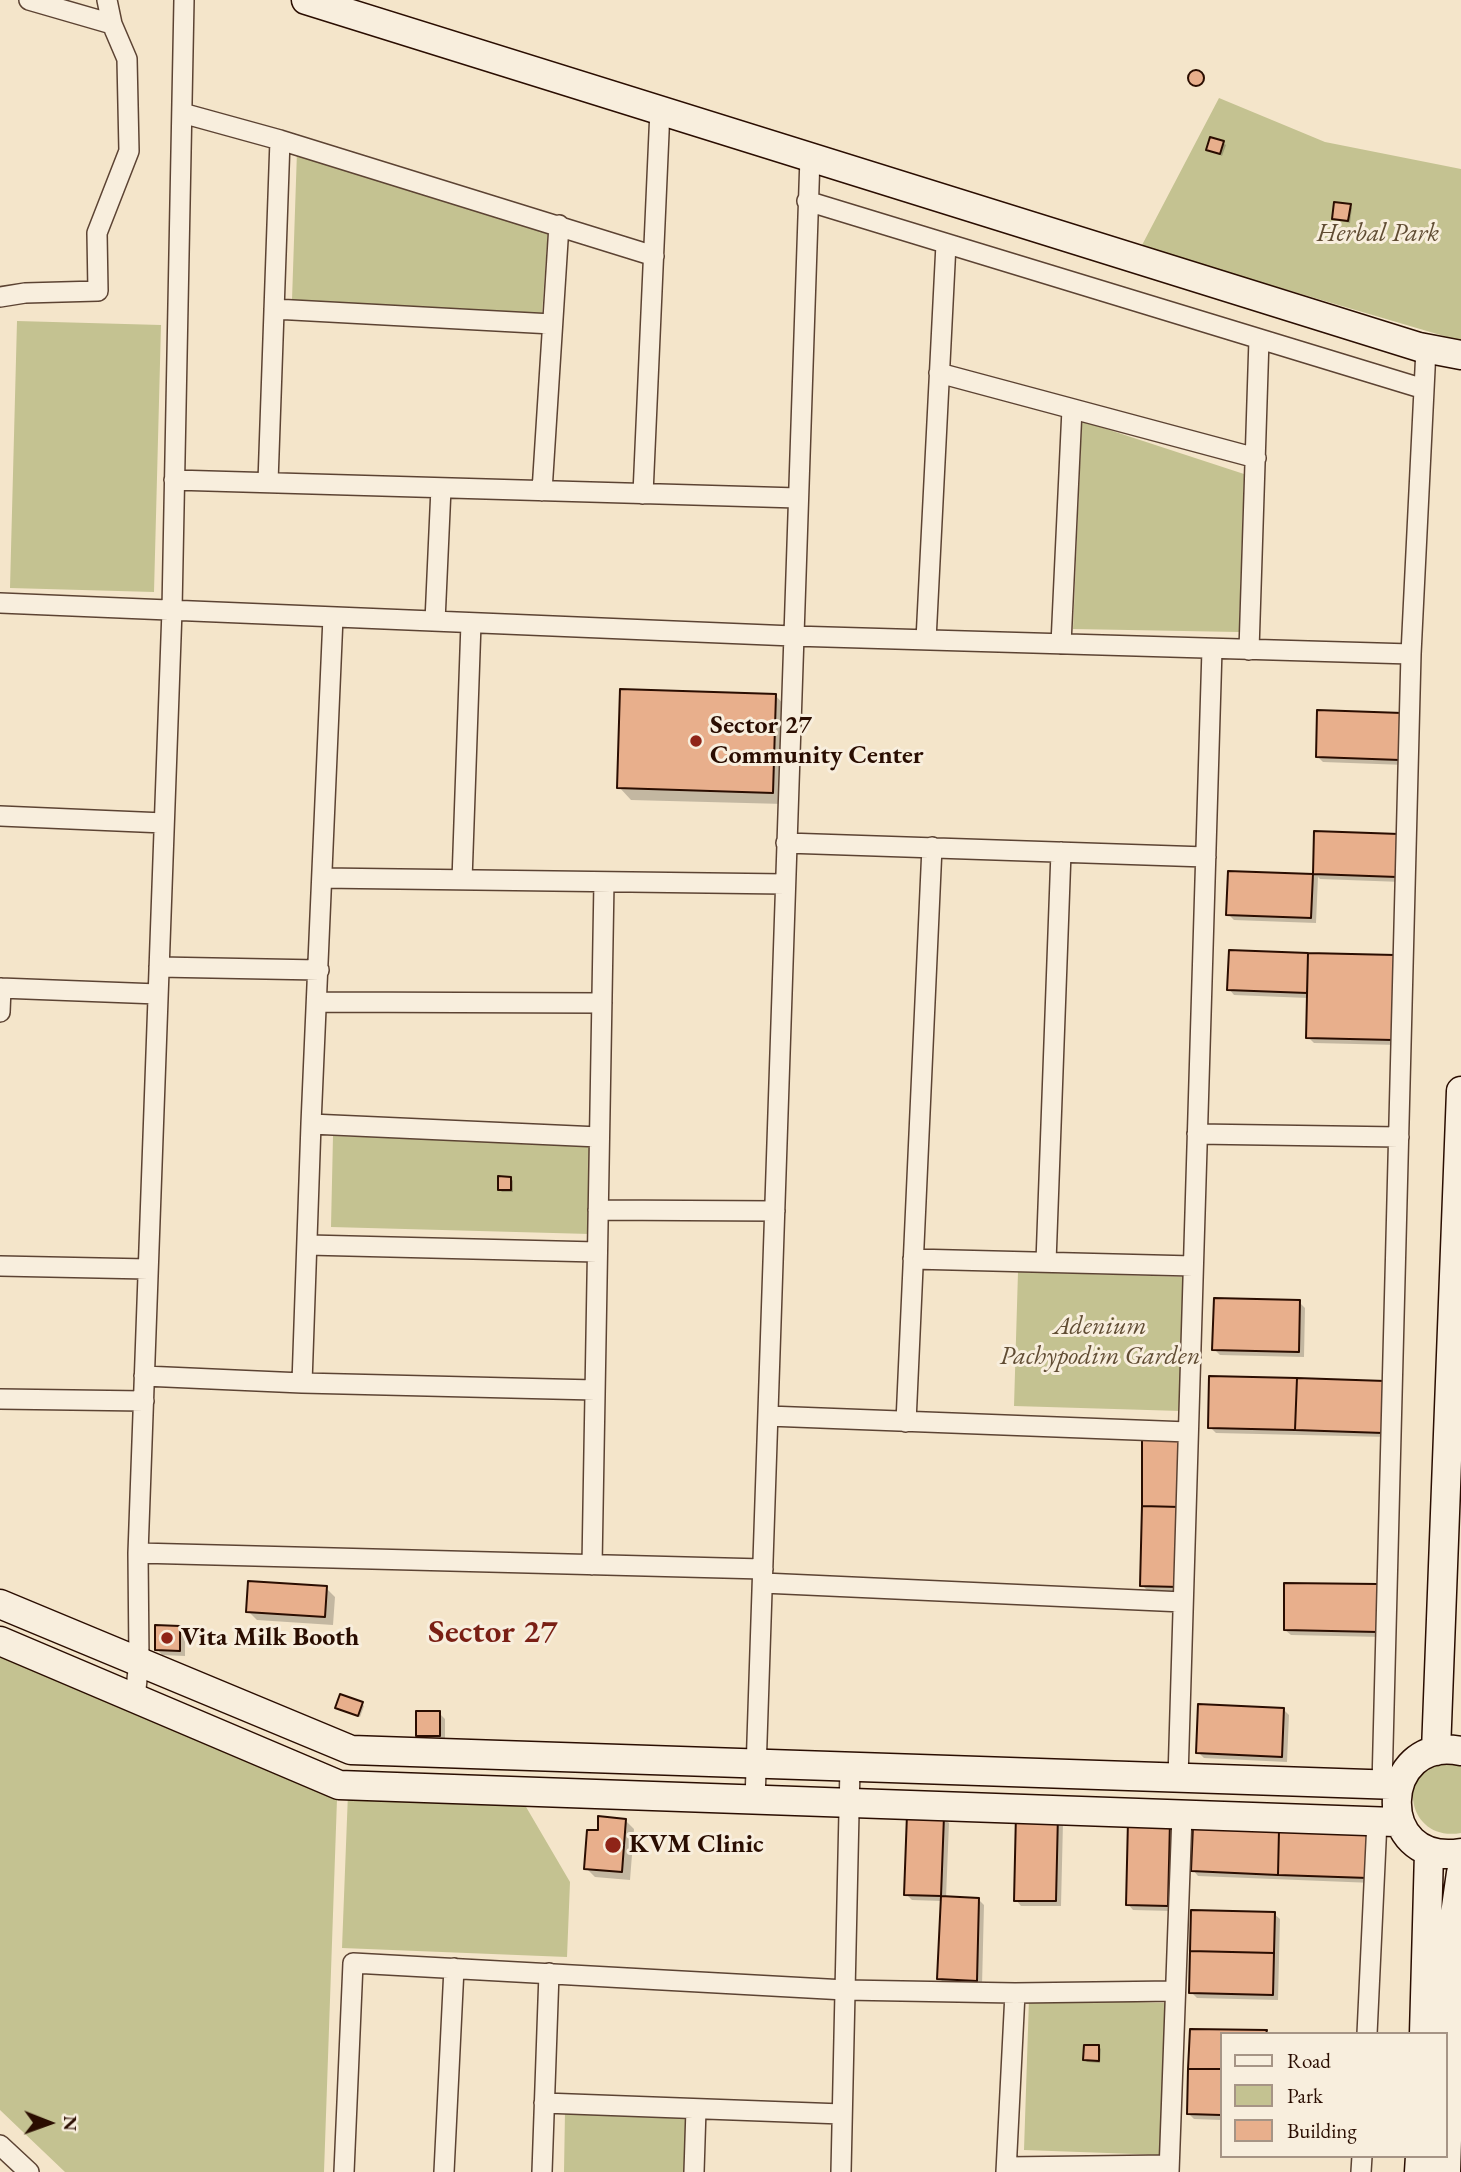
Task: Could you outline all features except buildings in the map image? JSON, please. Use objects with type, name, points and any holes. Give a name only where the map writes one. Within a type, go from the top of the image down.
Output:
[{"type":"street","points":[[29,0],[112,24]]},
{"type":"street","points":[[0,297],[25,293],[98,291],[97,233],[129,152],[127,58],[112,24],[107,0]]},
{"type":"street","points":[[135,1698],[139,1661],[138,1553],[172,610],[184,0]]},
{"type":"street","points":[[306,0],[1426,349],[1461,355]]},
{"type":"street","points":[[643,494],[660,110]]},
{"type":"street","points":[[182,113],[280,139],[654,256]]},
{"type":"street","points":[[268,482],[280,139]]},
{"type":"street","points":[[755,1800],[810,157]]},
{"type":"street","points":[[807,201],[1424,389]]},
{"type":"street","points":[[542,491],[559,225]]},
{"type":"street","points":[[926,640],[946,244]]},
{"type":"street","points":[[274,309],[552,324]]},
{"type":"street","points":[[1249,650],[1259,339]]},
{"type":"street","points":[[1367,2032],[1389,1823],[1395,1798],[1390,1785],[1399,1137],[1412,654],[1426,349]]},
{"type":"street","points":[[939,373],[1256,457]]},
{"type":"street","points":[[1061,644],[1072,409]]},
{"type":"street","points":[[174,480],[798,498]]},
{"type":"street","points":[[435,621],[441,488]]},
{"type":"street","points":[[0,603],[793,636],[1412,654]]},
{"type":"street","points":[[302,1382],[333,617]]},
{"type":"street","points":[[462,880],[471,623]]},
{"type":"street","points":[[1178,1778],[1212,649]]},
{"type":"street","points":[[0,816],[164,823]]},
{"type":"street","points":[[786,843],[1206,857]]},
{"type":"street","points":[[906,1422],[932,847]]},
{"type":"street","points":[[1046,1262],[1061,852]]},
{"type":"street","points":[[322,878],[785,884]]},
{"type":"street","points":[[592,1565],[604,882]]},
{"type":"street","points":[[159,967],[318,970]]},
{"type":"street","points":[[0,1012],[0,988],[158,994]]},
{"type":"street","points":[[317,1002],[602,1003]]},
{"type":"street","points":[[0,1604],[351,1750],[1390,1785],[1419,1758],[1448,1751],[1461,1091]]},
{"type":"street","points":[[311,1124],[599,1137]]},
{"type":"street","points":[[1198,1134],[1399,1137]]},
{"type":"street","points":[[598,1210],[775,1211]]},
{"type":"street","points":[[307,1245],[597,1252]]},
{"type":"street","points":[[913,1259],[1193,1266]]},
{"type":"street","points":[[0,1266],[148,1269]]},
{"type":"street","points":[[144,1376],[595,1390]]},
{"type":"street","points":[[0,1399],[144,1401]]},
{"type":"street","points":[[768,1416],[1188,1432]]},
{"type":"street","points":[[138,1553],[592,1565],[1183,1602]]},
{"type":"street","points":[[0,1641],[339,1785],[1389,1823],[1429,1852],[1446,1856],[1461,1853]]},
{"type":"street","points":[[841,2172],[850,1767]]},
{"type":"street","points":[[1015,1993],[1007,2169],[1169,2169],[1182,1815]]},
{"type":"street","points":[[1424,2032],[1429,1852]]},
{"type":"street","points":[[1447,2141],[1454,1921],[1461,1873]]},
{"type":"street","points":[[344,2172],[354,1963],[845,1990],[1015,1993],[1175,1991]]},
{"type":"street","points":[[444,2172],[454,1968]]},
{"type":"street","points":[[542,2172],[549,1973]]},
{"type":"street","points":[[544,2103],[842,2114]]},
{"type":"street","points":[[694,2172],[695,2109]]},
{"type":"street","points":[[0,2145],[29,2172]]},
{"type":"green space","name":"Herbal Park","points":[[1219,98],[1325,142],[1461,169],[1461,341],[1141,247]]},
{"type":"green space","points":[[297,151],[548,230],[542,314],[292,300]]},
{"type":"green space","points":[[17,321],[161,325],[154,592],[10,588]]},
{"type":"green space","points":[[1082,421],[1244,474],[1239,632],[1073,629]]},
{"type":"green space","points":[[333,1136],[593,1143],[590,1234],[331,1227]]},
{"type":"green space","name":"Adenium Pachypodim Garden","points":[[1018,1272],[1186,1277],[1181,1411],[1014,1406]]},
{"type":"green space","points":[[0,1653],[337,1799],[324,2172],[65,2172],[0,2110]]},
{"type":"green space","points":[[1461,1762],[1461,1833],[1443,1833],[1429,1828],[1414,1806],[1416,1781],[1422,1770],[1433,1764]]},
{"type":"green space","points":[[348,1793],[522,1800],[570,1882],[567,1957],[342,1948]]},
{"type":"green space","points":[[1029,1999],[1168,2003],[1163,2155],[1024,2150]]},
{"type":"green space","points":[[565,2111],[686,2114],[685,2172],[564,2172]]},
{"type":"place","name":"Sector 27 Community Center","points":[[696,741]]},
{"type":"place","name":"Vita Milk Booth","points":[[167,1638]]},
{"type":"place","name":"KVM Clinic","points":[[613,1845]]},
{"type":"district","name":"Sector 27","points":[[493,1633]]}]
